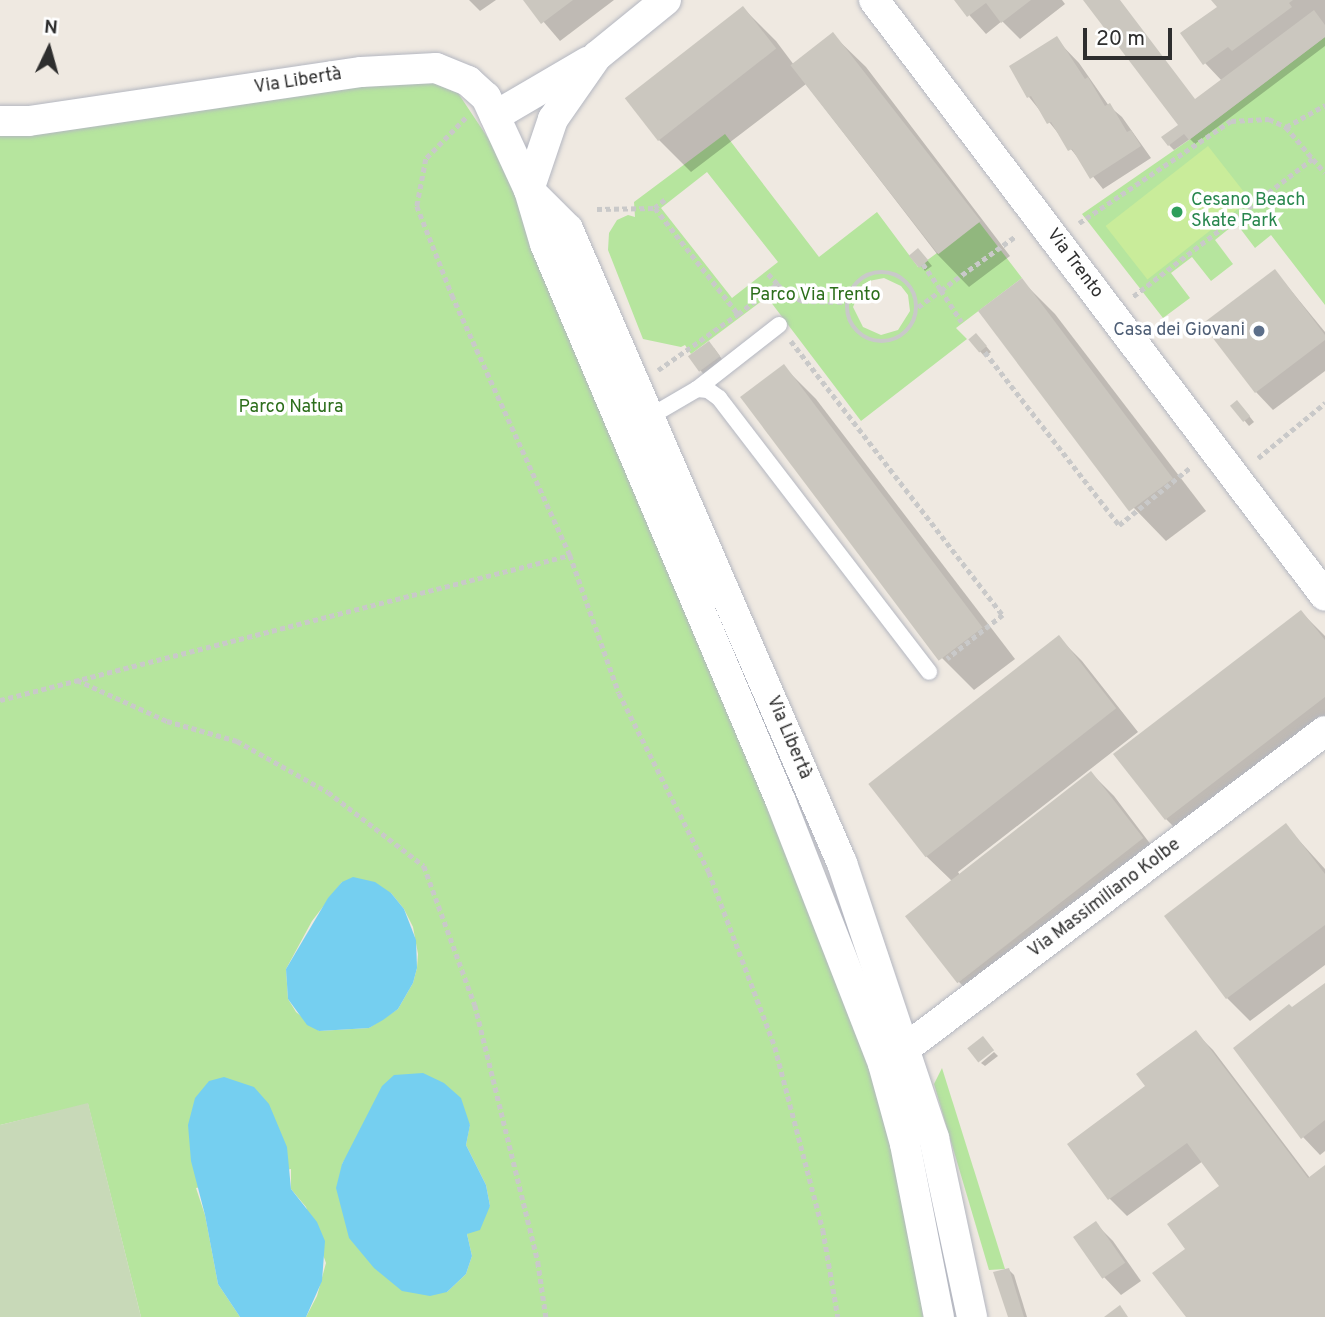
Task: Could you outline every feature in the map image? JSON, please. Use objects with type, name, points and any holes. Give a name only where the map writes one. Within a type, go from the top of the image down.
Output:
[{"type":"street","points":[[495,116],[597,56],[666,0]]},
{"type":"street","name":"Via Trento","points":[[874,0],[1325,596]]},
{"type":"street","points":[[529,190],[553,119],[597,56]]},
{"type":"street","name":"Via Libertà","points":[[0,121],[29,121],[361,72],[436,68],[468,81],[486,97],[529,190],[545,244],[781,802],[934,1138],[972,1317]]},
{"type":"street","name":"Via Libertà","points":[[529,190],[568,229],[842,863],[895,1057],[905,1144],[939,1317]]},
{"type":"street","name":"Via Massimiliano Kolbe","points":[[895,1057],[1325,732]]},
{"type":"lane","points":[[623,431],[697,389],[779,325]]},
{"type":"lane","points":[[697,389],[708,390],[719,398],[929,672]]},
{"type":"path","points":[[1286,127],[1325,105]]},
{"type":"path","points":[[918,308],[941,290],[1231,121],[1269,119],[1286,127],[1325,173]]},
{"type":"path","points":[[457,126],[426,159],[417,206],[452,295],[570,555],[619,693],[709,872],[775,1047],[823,1230],[838,1317]]},
{"type":"path","points":[[1111,313],[1313,159]]},
{"type":"path","points":[[597,209],[655,208],[665,200]]},
{"type":"path","points":[[655,208],[738,314]]},
{"type":"path","points":[[923,264],[962,322]]},
{"type":"path","points":[[766,272],[790,296],[803,301],[847,302]]},
{"type":"path","points":[[882,272],[905,279],[912,288],[918,308],[916,317],[904,335],[883,343],[862,336],[854,329],[847,313],[847,302],[858,281],[882,272]]},
{"type":"path","points":[[636,385],[777,284]]},
{"type":"path","points":[[779,325],[1003,615],[929,672]]},
{"type":"path","points":[[985,352],[1119,524],[1213,449]]},
{"type":"path","points":[[1235,475],[1325,404]]},
{"type":"path","points":[[0,700],[570,555]]},
{"type":"path","points":[[77,680],[167,721],[237,741],[328,792],[424,866],[475,1005],[538,1262],[546,1317]]},
{"type":"green space","points":[[1325,37],[1325,305],[1271,235],[1255,248],[1236,223],[1215,240],[1233,264],[1211,281],[1192,257],[1171,273],[1190,298],[1163,318],[1082,214],[1189,140]]},
{"type":"green space","name":"Parco Natura","points":[[419,77],[458,93],[506,165],[875,1068],[919,1277],[923,1317],[306,1317],[317,1296],[326,1263],[306,1207],[291,1189],[291,1169],[196,1188],[205,1215],[218,1284],[240,1317],[141,1317],[88,1104],[0,1125],[0,132]],"holes":[[[342,882],[391,893],[404,909],[413,927],[418,954],[417,968],[413,983],[398,1009],[369,1028],[319,1031],[296,1012],[288,999],[286,969],[312,921]],[[470,1124],[466,1145],[486,1185],[490,1206],[467,1234],[472,1256],[466,1274],[447,1292],[342,1164],[356,1141]]]},
{"type":"green space","name":"Parco Via Trento","points":[[725,134],[819,257],[877,212],[918,267],[979,222],[1022,278],[956,328],[967,339],[861,421],[767,297],[691,354],[685,345],[681,347],[643,339],[608,250],[609,233],[617,220],[628,215],[635,217],[634,202]],"holes":[[[707,172],[778,262],[732,298],[661,208]],[[884,278],[901,286],[908,295],[910,311],[898,330],[881,335],[863,327],[853,307],[862,286],[869,281]]]},
{"type":"green space","name":"Cesano Beach Skate Park","points":[[1208,146],[1250,200],[1147,280],[1106,226]]},
{"type":"green space","points":[[942,1068],[1005,1269],[989,1270],[934,1084]]},
{"type":"green space","points":[[88,1103],[141,1317],[0,1317],[0,1125]]},
{"type":"water","points":[[353,877],[375,882],[391,893],[404,909],[416,940],[417,968],[413,983],[398,1009],[383,1020],[369,1028],[319,1031],[307,1025],[288,999],[286,969],[328,898],[342,882]]},
{"type":"water","points":[[423,1073],[444,1083],[461,1098],[470,1125],[466,1145],[486,1185],[490,1206],[480,1230],[467,1234],[472,1256],[466,1274],[447,1292],[430,1296],[402,1291],[374,1268],[349,1238],[336,1188],[342,1164],[382,1086],[394,1075]]},
{"type":"water","points":[[224,1077],[254,1087],[269,1104],[287,1147],[291,1189],[317,1222],[325,1241],[322,1281],[306,1317],[240,1317],[218,1284],[191,1161],[188,1125],[195,1098],[209,1081]]},
{"type":"building","points":[[523,0],[573,0],[541,24]]},
{"type":"building","points":[[954,0],[1031,0],[1001,23],[986,3],[967,17]]},
{"type":"building","points":[[1083,0],[1120,0],[1195,99],[1314,10],[1325,25],[1325,37],[1189,140],[1184,134],[1168,146],[1161,137],[1178,125]]},
{"type":"building","points":[[1211,0],[1293,0],[1289,3],[1292,7],[1232,51],[1228,47],[1203,65],[1180,33],[1217,7]]},
{"type":"building","points":[[743,6],[776,49],[658,141],[625,98]]},
{"type":"building","points":[[833,32],[981,221],[938,254],[790,65]]},
{"type":"building","points":[[1057,36],[1085,79],[1088,77],[1105,106],[1110,103],[1127,132],[1131,130],[1141,146],[1090,179],[1072,149],[1068,151],[1051,122],[1047,124],[1031,96],[1027,98],[1009,66]]},
{"type":"building","points":[[918,248],[928,260],[919,268],[909,256]]},
{"type":"building","points":[[1275,269],[1325,335],[1325,340],[1255,393],[1202,324]]},
{"type":"building","points":[[1022,278],[1173,478],[1129,512],[978,311]]},
{"type":"building","points":[[976,333],[987,346],[979,352],[968,339]]},
{"type":"building","points":[[709,341],[720,356],[699,372],[688,356]]},
{"type":"building","points":[[784,364],[983,628],[939,661],[740,397]]},
{"type":"building","points":[[1237,400],[1250,416],[1243,422],[1230,406]]},
{"type":"building","points":[[1301,610],[1325,640],[1325,697],[1165,820],[1113,754]]},
{"type":"building","points":[[1059,635],[1116,708],[926,857],[868,784]]},
{"type":"building","points":[[1091,771],[1143,838],[957,983],[905,916]]},
{"type":"building","points":[[1286,823],[1325,874],[1325,925],[1226,999],[1164,916]]},
{"type":"building","points":[[1325,983],[1325,1120],[1301,1139],[1233,1048],[1289,1004],[1292,1007]]},
{"type":"building","points":[[1196,1030],[1308,1178],[1325,1165],[1325,1317],[1186,1317],[1152,1273],[1185,1249],[1167,1224],[1219,1186],[1187,1143],[1108,1200],[1067,1144],[1145,1086],[1136,1074]]},
{"type":"building","points":[[983,1036],[994,1050],[978,1062],[967,1048]]},
{"type":"building","points":[[1096,1221],[1125,1263],[1102,1279],[1073,1237]]},
{"type":"building","points":[[1009,1268],[1024,1317],[1008,1317],[993,1272]]},
{"type":"building","points":[[1120,1305],[1128,1317],[1104,1317]]},
{"type":"place","name":"Cesano Beach Skate Park","points":[[1177,212]]},
{"type":"place","name":"Casa dei Giovani","points":[[1259,331]]}]
